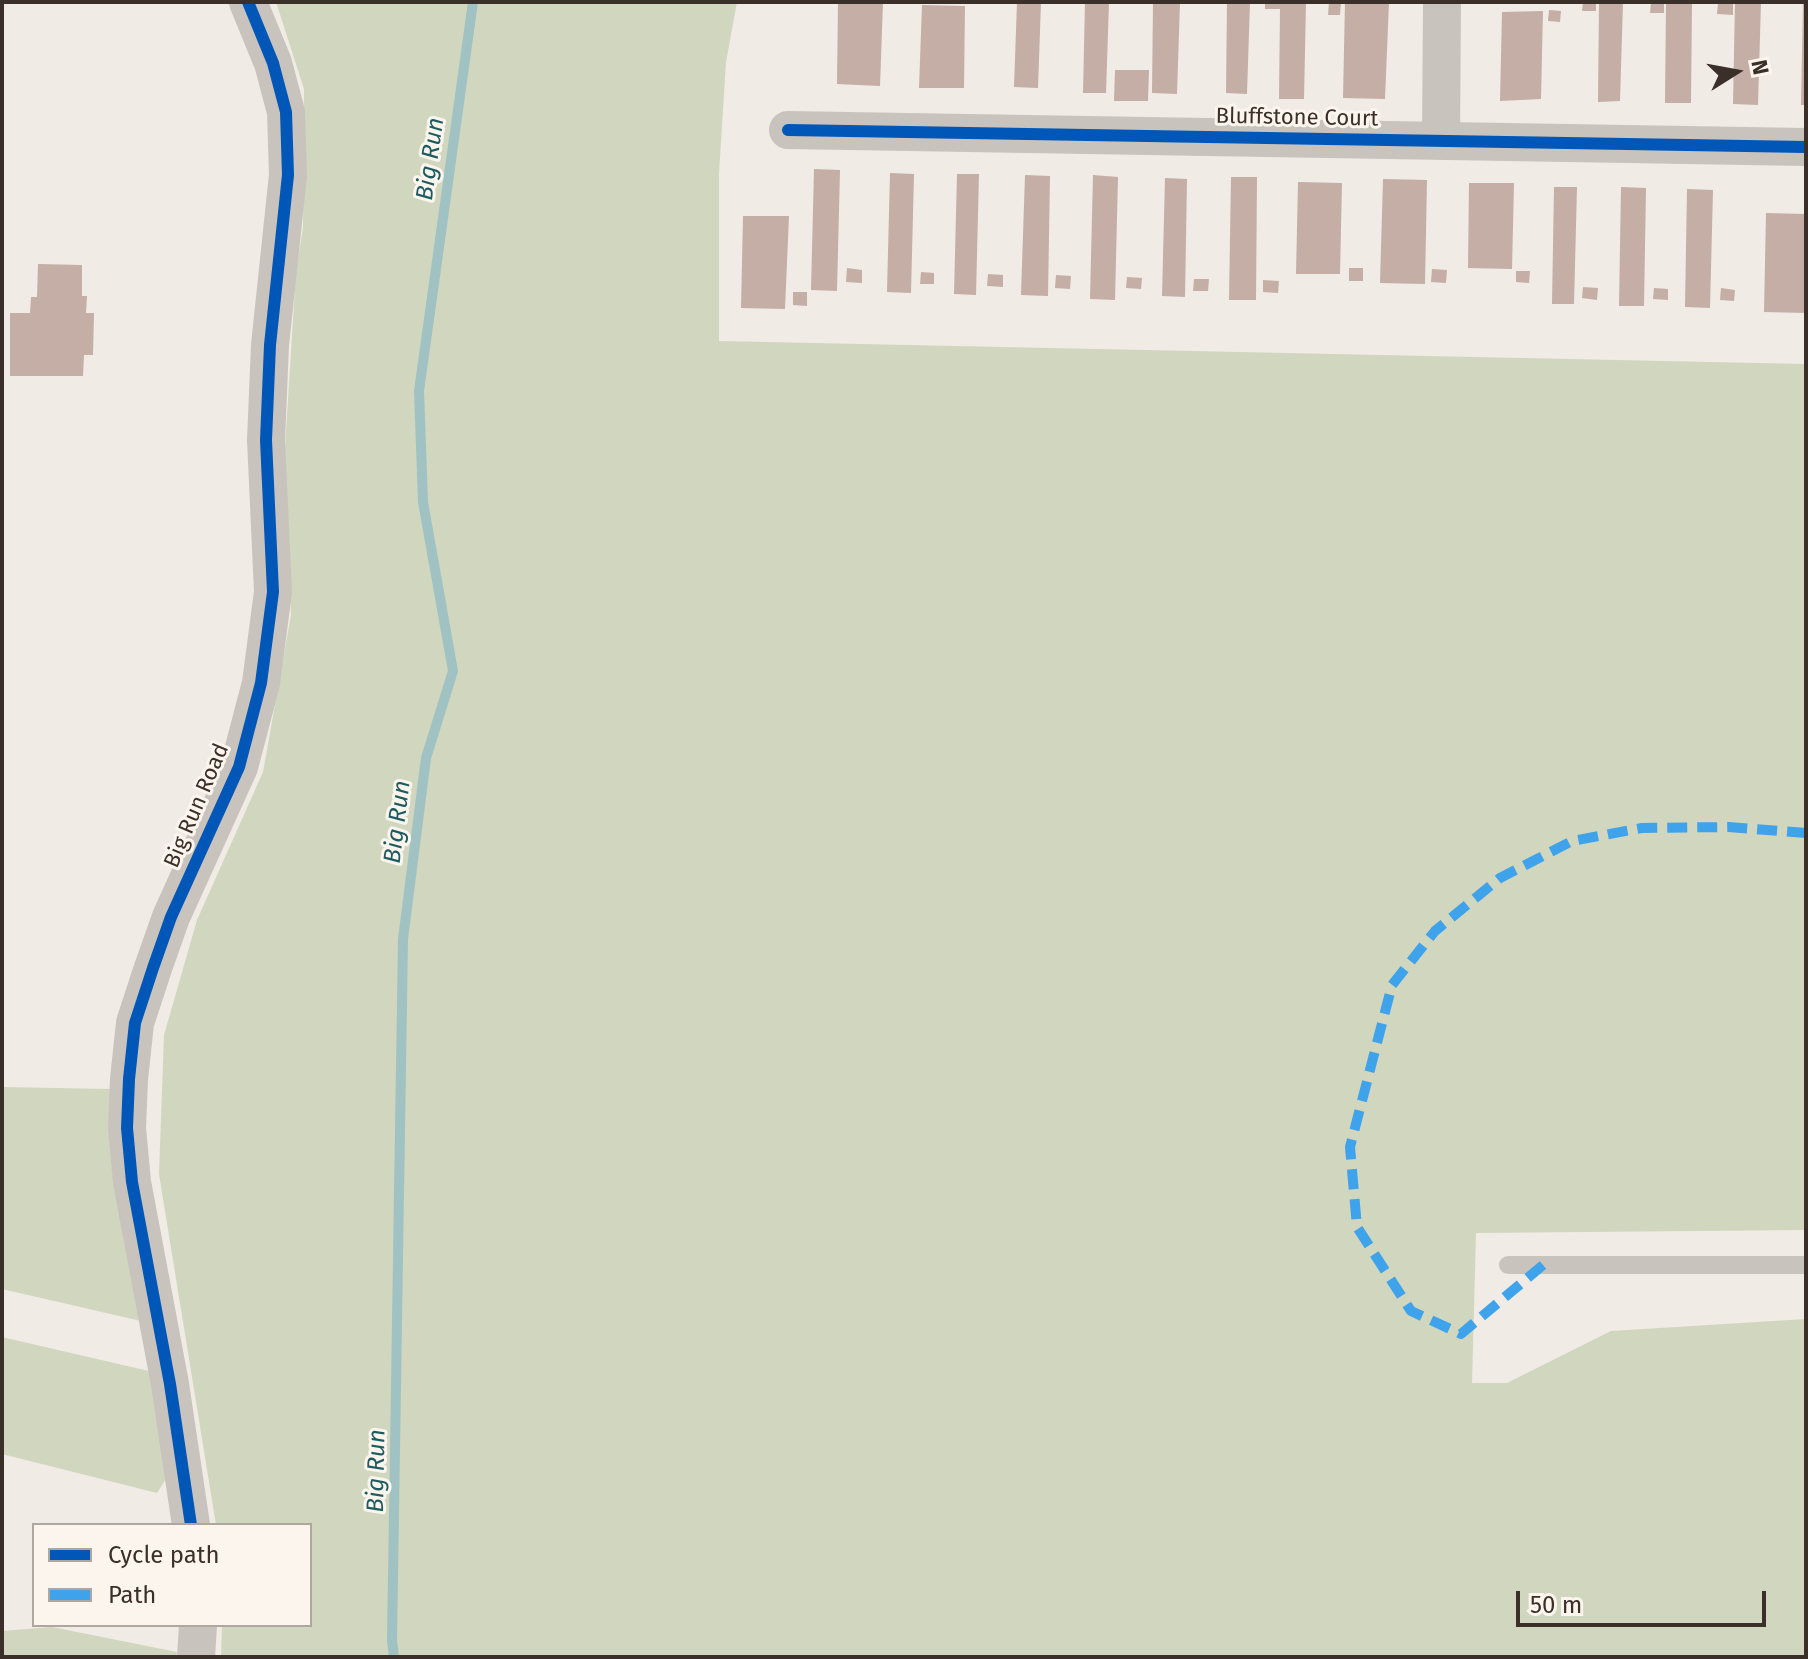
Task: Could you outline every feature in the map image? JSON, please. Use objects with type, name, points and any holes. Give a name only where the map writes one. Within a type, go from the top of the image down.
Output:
[{"type":"street","name":"Big Run Road","points":[[191,1523],[170,1384],[132,1182],[127,1128],[135,1023],[171,917],[239,767],[261,683],[273,592],[273,536],[266,440],[270,345],[288,175],[286,112],[273,63],[248,2]]},
{"type":"street","points":[[1441,141],[1442,2]]},
{"type":"street","name":"Bluffstone Court","points":[[788,130],[1806,147]]},
{"type":"street","points":[[196,1657],[198,1627]]},
{"type":"lane","points":[[1508,1265],[1806,1265]]},
{"type":"green space","points":[[276,2],[737,2],[726,62],[719,173],[719,341],[1806,364],[1806,1230],[1476,1233],[1472,1383],[1507,1383],[1611,1331],[1806,1319],[1806,1657],[221,1657],[222,1627],[312,1627],[312,1523],[216,1523],[159,1174],[164,1035],[197,920],[263,772],[291,615],[284,463],[296,272],[303,227],[304,89]]},
{"type":"green space","points":[[2,1087],[111,1089],[141,1321],[2,1289]]},
{"type":"green space","points":[[2,1337],[153,1372],[169,1474],[157,1493],[2,1454]]},
{"type":"green space","points":[[52,1627],[177,1652],[176,1657],[2,1657],[2,1631]]},
{"type":"building","points":[[838,2],[883,2],[880,86],[837,84]]},
{"type":"building","points":[[1017,2],[1041,2],[1038,88],[1014,87]]},
{"type":"building","points":[[1085,2],[1109,2],[1106,93],[1083,93]]},
{"type":"building","points":[[1153,2],[1180,2],[1177,94],[1152,93]]},
{"type":"building","points":[[1227,2],[1250,2],[1247,94],[1226,93]]},
{"type":"building","points":[[1265,2],[1306,2],[1304,99],[1279,99],[1280,9],[1265,9]]},
{"type":"building","points":[[1329,2],[1341,2],[1340,15],[1328,15]]},
{"type":"building","points":[[1345,2],[1389,2],[1385,99],[1343,98]]},
{"type":"building","points":[[1583,2],[1596,2],[1596,11],[1582,11]]},
{"type":"building","points":[[1599,2],[1623,2],[1620,101],[1598,102]]},
{"type":"building","points":[[1666,2],[1692,2],[1691,103],[1665,103]]},
{"type":"building","points":[[1735,2],[1761,2],[1758,105],[1733,104]]},
{"type":"building","points":[[1803,2],[1806,2],[1806,105],[1801,105]]},
{"type":"building","points":[[1651,3],[1664,3],[1664,13],[1650,13]]},
{"type":"building","points":[[1718,3],[1733,3],[1733,15],[1717,14]]},
{"type":"building","points":[[922,5],[965,6],[964,88],[919,88]]},
{"type":"building","points":[[1549,10],[1561,11],[1560,22],[1548,21]]},
{"type":"building","points":[[1543,11],[1541,99],[1500,101],[1502,12]]},
{"type":"building","points":[[1115,70],[1149,70],[1148,101],[1114,101]]},
{"type":"building","points":[[814,169],[840,170],[837,291],[811,290]]},
{"type":"building","points":[[890,173],[914,174],[911,293],[887,292]]},
{"type":"building","points":[[957,174],[979,174],[976,295],[954,294]]},
{"type":"building","points":[[1025,175],[1050,176],[1048,296],[1021,295]]},
{"type":"building","points":[[1093,175],[1118,177],[1115,300],[1090,299]]},
{"type":"building","points":[[1231,177],[1257,177],[1256,300],[1229,300]]},
{"type":"building","points":[[1165,178],[1187,179],[1185,297],[1162,296]]},
{"type":"building","points":[[1383,179],[1427,180],[1425,284],[1380,283]]},
{"type":"building","points":[[1298,182],[1342,183],[1340,274],[1296,274]]},
{"type":"building","points":[[1469,183],[1514,183],[1512,269],[1468,268]]},
{"type":"building","points":[[1554,187],[1577,187],[1574,304],[1552,304]]},
{"type":"building","points":[[1621,187],[1646,188],[1644,306],[1619,306]]},
{"type":"building","points":[[1687,189],[1713,190],[1710,308],[1685,307]]},
{"type":"building","points":[[1766,213],[1806,214],[1806,313],[1764,312]]},
{"type":"building","points":[[743,216],[789,216],[785,309],[741,308]]},
{"type":"building","points":[[38,264],[82,265],[82,296],[87,296],[86,313],[94,313],[93,355],[84,355],[83,376],[10,376],[10,313],[30,313],[31,297],[37,297]]},
{"type":"building","points":[[847,268],[862,270],[862,283],[846,282]]},
{"type":"building","points":[[1349,268],[1363,268],[1363,281],[1349,281]]},
{"type":"building","points":[[1432,269],[1447,270],[1446,283],[1431,282]]},
{"type":"building","points":[[1516,271],[1530,271],[1529,283],[1516,282]]},
{"type":"building","points":[[921,272],[934,273],[934,284],[920,284]]},
{"type":"building","points":[[988,274],[1003,275],[1003,287],[987,286]]},
{"type":"building","points":[[1056,275],[1071,276],[1070,289],[1055,288]]},
{"type":"building","points":[[1127,277],[1142,278],[1141,289],[1126,288]]},
{"type":"building","points":[[1194,279],[1209,279],[1208,291],[1193,291]]},
{"type":"building","points":[[1263,280],[1279,281],[1278,293],[1263,292]]},
{"type":"building","points":[[1583,287],[1598,288],[1597,300],[1582,298]]},
{"type":"building","points":[[1654,288],[1668,289],[1668,300],[1653,299]]},
{"type":"building","points":[[1721,288],[1735,290],[1734,301],[1720,300]]},
{"type":"building","points":[[793,292],[807,292],[807,306],[793,305]]},
{"type":"waterway","name":"Big Run","points":[[394,1657],[403,939],[426,758],[453,671],[423,502],[419,391],[473,2]]},
{"type":"marked path","points":[[1543,1265],[1461,1334],[1411,1311],[1357,1227],[1350,1147],[1392,985],[1435,931],[1500,878],[1572,841],[1642,828],[1729,827],[1806,833]]},
{"type":"cycle path","points":[[191,1523],[170,1384],[132,1182],[127,1128],[135,1023],[171,917],[239,767],[261,683],[273,592],[266,440],[270,345],[288,175],[286,112],[273,63],[248,2]]},
{"type":"cycle path","points":[[788,130],[1806,147]]}]
